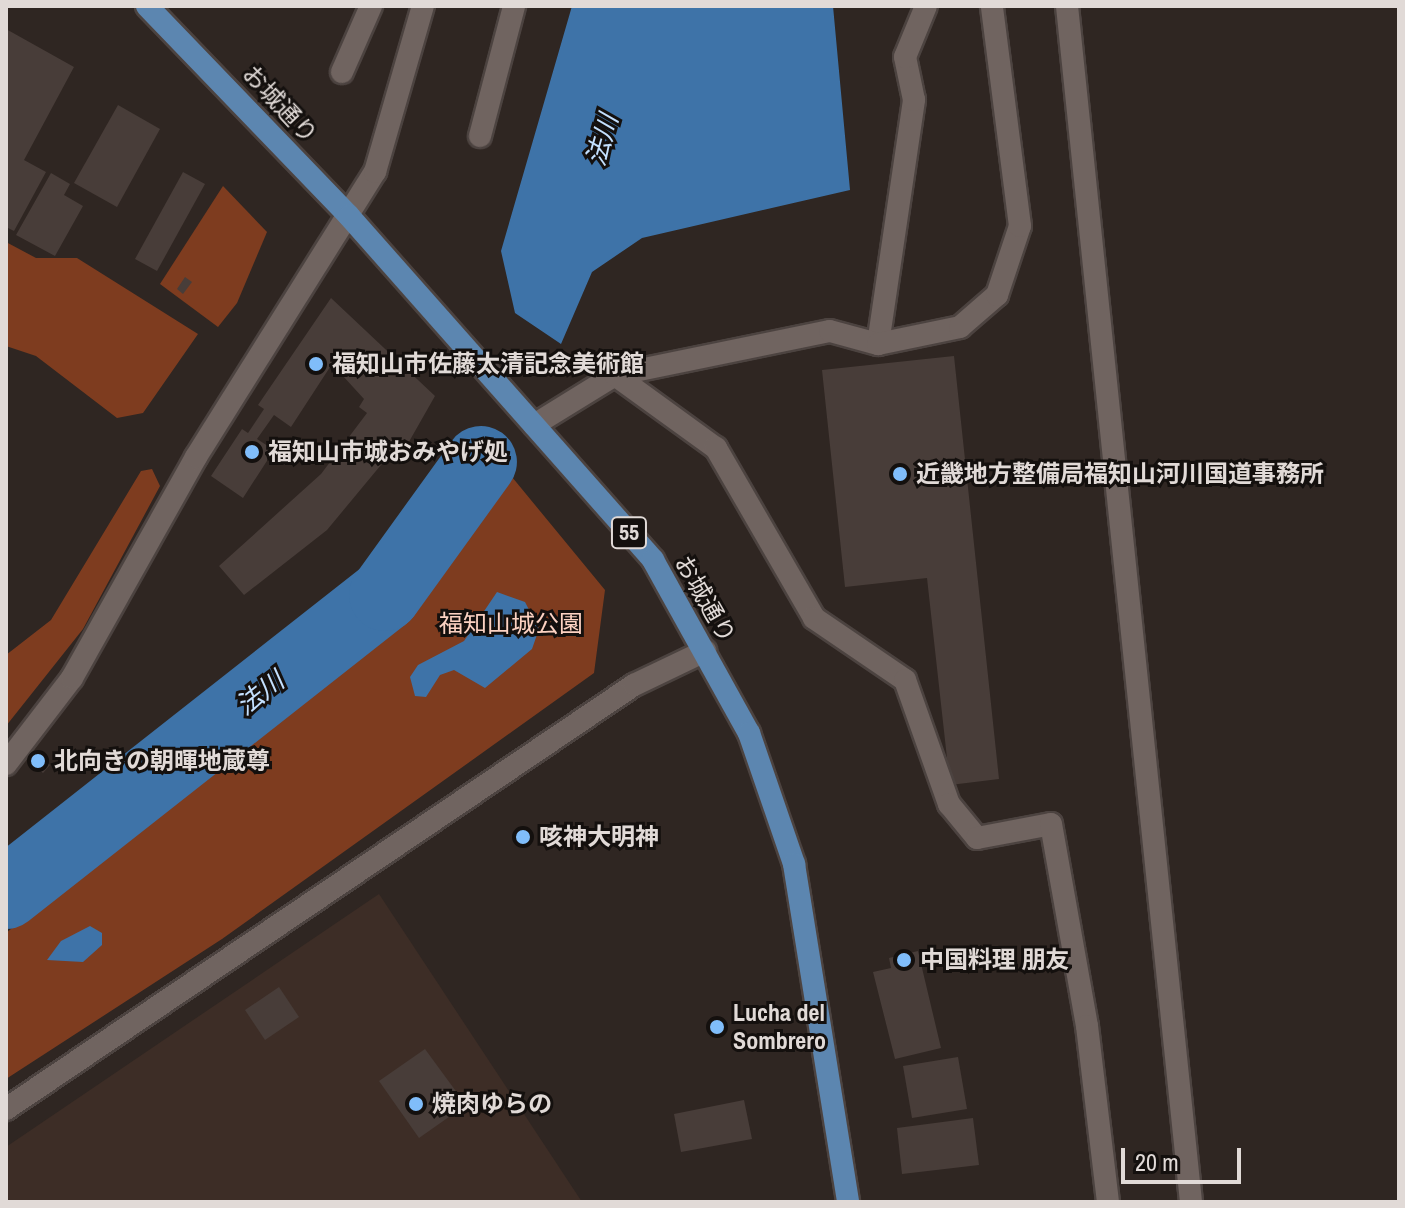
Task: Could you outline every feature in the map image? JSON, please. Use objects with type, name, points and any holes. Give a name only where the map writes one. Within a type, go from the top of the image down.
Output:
[{"type":"main road","name":"お城通り","points":[[147,6],[349,216],[653,560],[749,733],[794,864],[848,1202]]},
{"type":"street","points":[[342,72],[371,6]]},
{"type":"street","points":[[6,764],[72,678],[196,457],[375,172],[423,6]]},
{"type":"street","points":[[480,136],[514,6]]},
{"type":"street","points":[[878,344],[914,100],[905,57],[926,6]]},
{"type":"street","points":[[534,425],[615,375],[830,331],[878,344],[960,327],[997,295],[1020,226],[992,6]]},
{"type":"street","points":[[1067,6],[1191,1202]]},
{"type":"street","points":[[615,375],[716,448],[814,618],[905,680],[949,804],[977,838],[1051,824],[1087,1026],[1108,1202]]},
{"type":"street","points":[[6,1109],[634,685],[705,651]]},
{"type":"shaded area","points":[[379,894],[582,1202],[6,1202],[6,1147]]},
{"type":"green space","points":[[223,186],[267,232],[237,303],[218,327],[160,284]]},
{"type":"green space","points":[[6,242],[36,258],[77,258],[198,334],[143,413],[117,418],[36,356],[6,346]]},
{"type":"green space","points":[[152,469],[160,486],[83,629],[6,726],[6,655],[51,620],[141,471]]},
{"type":"green space","name":"福知山城公園","points":[[512,477],[605,590],[594,673],[222,939],[6,1079],[6,933],[431,585]]},
{"type":"water","points":[[572,6],[833,6],[850,190],[642,238],[592,272],[561,344],[515,313],[501,251]]},
{"type":"water","points":[[497,592],[525,602],[539,629],[532,649],[485,688],[454,670],[440,675],[426,697],[415,696],[410,677],[418,665],[464,641]]},
{"type":"water","points":[[90,926],[102,933],[102,945],[83,962],[47,960],[61,941]]},
{"type":"building","points":[[6,29],[74,67],[24,160],[46,172],[14,231],[6,227]]},
{"type":"building","points":[[118,105],[160,129],[117,207],[74,183]]},
{"type":"building","points":[[183,172],[205,184],[157,271],[135,259]]},
{"type":"building","points":[[51,173],[70,184],[64,195],[83,206],[55,256],[16,235]]},
{"type":"building","points":[[185,277],[192,282],[183,294],[177,289]]},
{"type":"building","points":[[331,298],[435,396],[406,447],[400,442],[327,530],[244,595],[219,566],[321,474],[367,413],[359,407],[364,399],[332,364],[291,427],[274,415],[257,439],[274,450],[243,498],[211,476],[242,429],[248,433],[264,409],[258,405]]},
{"type":"building","name":"近畿地方整備局福知山河川国道事務所","points":[[954,356],[999,779],[950,785],[927,578],[845,587],[822,370]]},
{"type":"building","points":[[33,751],[50,765],[43,773],[27,759]]},
{"type":"building","points":[[918,951],[941,1048],[895,1059],[873,972],[891,968],[889,958]]},
{"type":"building","points":[[279,987],[299,1017],[265,1040],[245,1010]]},
{"type":"building","points":[[425,1049],[466,1105],[419,1138],[379,1081]]},
{"type":"building","points":[[958,1057],[967,1109],[912,1118],[903,1066]]},
{"type":"building","points":[[744,1100],[752,1139],[681,1152],[674,1114]]},
{"type":"building","points":[[973,1118],[979,1165],[902,1174],[897,1128]]},
{"type":"waterway","name":"法川","points":[[6,893],[385,595],[481,462]]},
{"type":"place","name":"福知山市佐藤太清記念美術館","points":[[316,364]]},
{"type":"place","name":"福知山市城おみやげ処","points":[[252,452]]},
{"type":"place","name":"近畿地方整備局福知山河川国道事務所","points":[[900,474]]},
{"type":"place","name":"北向きの朝暉地蔵尊","points":[[38,761]]},
{"type":"place","name":"咳神大明神","points":[[523,837]]},
{"type":"place","name":"中国料理 朋友","points":[[904,960]]},
{"type":"place","name":"Lucha del Sombrero","points":[[717,1027]]},
{"type":"place","name":"焼肉ゆらの","points":[[416,1104]]}]
